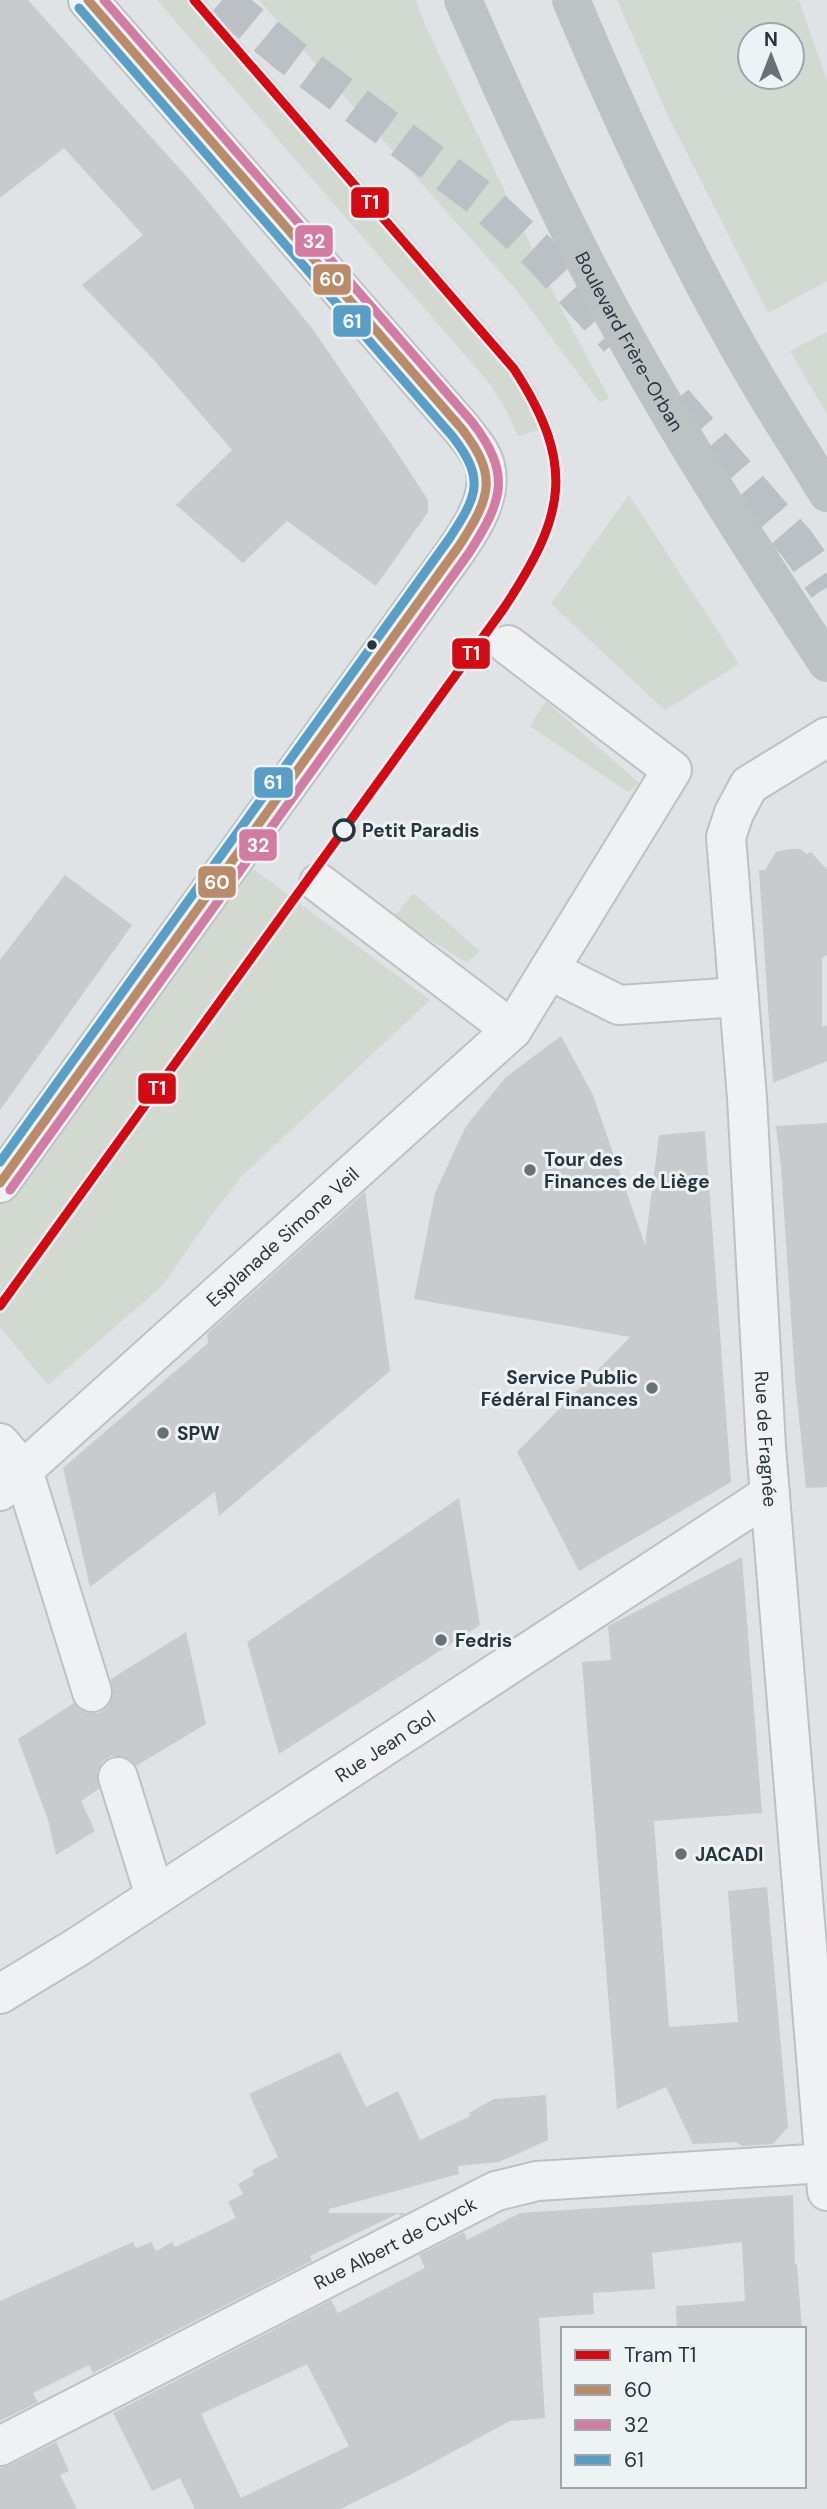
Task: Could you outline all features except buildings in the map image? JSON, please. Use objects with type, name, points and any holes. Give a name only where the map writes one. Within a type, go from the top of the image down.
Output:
[{"type":"main road","name":"Boulevard Frère-Orban","points":[[463,0],[526,140],[600,289],[712,484],[827,663]]},
{"type":"main road","points":[[571,0],[620,113],[710,295],[754,374],[827,493]]},
{"type":"street","points":[[0,1182],[254,834],[479,515],[485,492],[486,469],[479,451],[462,429],[88,0]]},
{"type":"street","name":"Esplanade Simone Veil","points":[[8,1468],[512,1030],[672,770],[508,645]]},
{"type":"street","name":"Rue de Fragnée","points":[[826,2177],[763,1408],[747,1098],[726,837],[749,785],[827,737]]},
{"type":"street","points":[[319,883],[512,1030]]},
{"type":"street","points":[[549,970],[619,1005],[739,997]]},
{"type":"street","points":[[8,1468],[92,1692]]},
{"type":"street","name":"Rue Jean Gol","points":[[0,1994],[79,1946],[770,1494]]},
{"type":"street","points":[[118,1777],[155,1895]]},
{"type":"street","name":"Rue Albert de Cuyck","points":[[0,2446],[496,2191],[537,2181],[826,2177]]},
{"type":"shaded area","points":[[157,0],[205,0],[520,363],[538,392],[553,426],[518,436],[490,384]]},
{"type":"shaded area","points":[[259,0],[416,0],[425,25],[562,310],[609,398],[600,403],[517,291]]},
{"type":"shaded area","points":[[617,0],[799,0],[827,81],[827,281],[768,313],[669,118]]},
{"type":"shaded area","points":[[827,332],[827,414],[790,351]]},
{"type":"shaded area","points":[[629,495],[739,664],[665,710],[551,604]]},
{"type":"shaded area","points":[[546,701],[639,783],[628,792],[530,726]]},
{"type":"shaded area","points":[[237,857],[430,1000],[242,1176],[162,1286],[48,1385],[0,1327],[0,1181]]},
{"type":"shaded area","points":[[413,893],[480,951],[467,963],[394,917]]},
{"type":"tunnel","points":[[222,0],[290,56],[480,198],[539,253],[618,339]]},
{"type":"tunnel","points":[[674,402],[797,544],[827,587]]},
{"type":"tram line","name":"T1","points":[[0,1306],[504,608],[525,575],[551,518],[555,463],[548,434],[514,369],[194,0]]},
{"type":"transit line","name":"60","points":[[0,1183],[459,546],[478,514],[486,488],[481,461],[462,429],[88,0]]},
{"type":"transit line","name":"32","points":[[10,1190],[469,553],[489,517],[498,487],[498,472],[493,457],[472,422],[104,0]]},
{"type":"transit line","name":"61","points":[[0,1162],[449,539],[466,511],[474,488],[470,465],[453,437],[79,8]]},
{"type":"place","name":"Petit Paradis","points":[[344,830]]},
{"type":"place","name":"Tour des Finances de Liège","points":[[530,1170]]},
{"type":"place","name":"Service Public Fédéral Finances","points":[[652,1388]]},
{"type":"place","name":"SPW","points":[[163,1433]]},
{"type":"place","name":"Fedris","points":[[441,1640]]},
{"type":"place","name":"JACADI","points":[[681,1854]]}]
